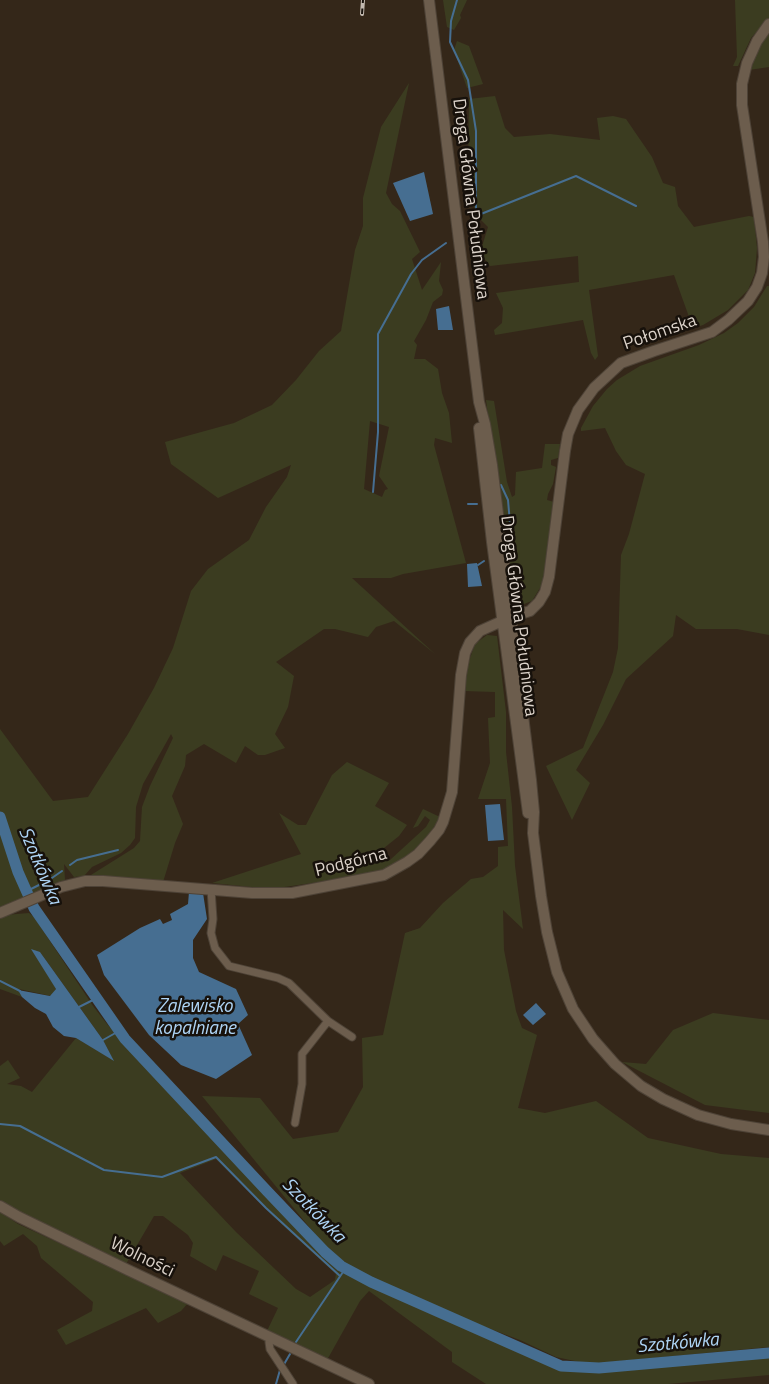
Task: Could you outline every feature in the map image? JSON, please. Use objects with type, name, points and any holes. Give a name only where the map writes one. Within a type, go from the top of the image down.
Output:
[{"type":"main road","name":"Droga Główna Południowa","points":[[429,0],[479,402],[482,460],[507,619],[522,780],[533,833],[543,909],[555,967],[570,1004],[593,1040],[629,1077],[663,1100],[707,1118],[735,1125],[769,1130]]},
{"type":"main road","name":"Połomska","points":[[460,697],[464,658],[470,642],[476,634],[507,619],[525,613],[533,608],[545,592],[550,572],[562,467],[568,434],[578,410],[594,388],[622,363],[712,332],[748,301],[757,287],[762,273],[764,242],[742,105],[742,84],[747,63],[757,41],[769,24]]},
{"type":"main road","name":"Podgórna","points":[[0,912],[41,894],[85,881],[292,894],[384,875],[396,870],[418,854],[439,830],[451,798],[460,697]]},
{"type":"main road","name":"Wolności","points":[[0,1206],[270,1342],[369,1384]]},
{"type":"street","points":[[211,889],[213,919],[211,933],[216,948],[228,966],[278,978],[289,983],[328,1021],[352,1038]]},
{"type":"street","points":[[295,1123],[302,1084],[302,1054],[328,1021]]},
{"type":"street","points":[[270,1342],[282,1368],[293,1384]]},
{"type":"green space","points":[[443,0],[467,0],[460,15],[461,18],[454,30],[447,27]]},
{"type":"green space","points":[[735,0],[769,0],[769,18],[751,38],[738,66],[733,66],[737,57]]},
{"type":"green space","points":[[769,29],[769,67],[749,70],[754,54]]},
{"type":"green space","points":[[457,41],[469,46],[483,84],[467,88],[454,50]]},
{"type":"green space","points":[[409,83],[386,193],[392,204],[400,211],[420,252],[412,259],[422,290],[441,262],[439,281],[443,290],[442,295],[433,302],[426,320],[414,341],[417,345],[414,359],[425,359],[438,369],[442,393],[449,413],[452,443],[435,438],[434,445],[466,563],[403,574],[391,578],[352,578],[435,654],[394,621],[376,627],[368,637],[335,629],[324,629],[276,662],[294,676],[288,707],[275,734],[285,748],[265,755],[258,755],[245,746],[236,763],[204,744],[186,755],[185,766],[172,796],[183,824],[163,882],[91,878],[91,875],[134,848],[140,841],[142,807],[173,738],[171,734],[143,784],[136,807],[135,838],[130,845],[121,853],[92,867],[84,876],[74,877],[64,864],[65,880],[0,909],[0,729],[53,801],[88,797],[128,734],[154,688],[173,648],[191,591],[208,569],[249,540],[266,507],[287,477],[291,465],[218,498],[171,464],[165,442],[234,423],[272,405],[296,380],[319,351],[341,331],[355,250],[363,226],[363,198],[381,127]],"holes":[[[370,421],[389,427],[379,476],[388,489],[385,490],[382,497],[364,489]]]},
{"type":"green space","points":[[495,96],[505,128],[514,137],[550,134],[600,140],[597,118],[613,116],[626,119],[652,157],[663,183],[675,187],[678,206],[694,227],[749,216],[754,217],[757,248],[755,273],[748,290],[728,310],[703,325],[693,328],[674,275],[589,290],[598,356],[595,360],[591,353],[583,320],[495,335],[494,330],[502,323],[503,308],[496,293],[579,282],[578,256],[490,266],[480,253],[488,227],[476,215],[468,185],[469,99]]},
{"type":"green space","points":[[767,286],[769,286],[769,635],[737,629],[696,629],[676,615],[673,636],[626,679],[603,725],[576,770],[590,783],[572,820],[546,766],[583,748],[613,672],[618,648],[621,555],[629,534],[645,474],[626,465],[616,451],[605,428],[581,431],[581,428],[593,406],[617,380],[640,366],[699,345],[724,333],[738,323],[754,307]]},
{"type":"green space","points":[[486,400],[494,401],[507,482],[512,497],[515,495],[516,472],[542,468],[545,444],[560,444],[558,458],[551,460],[551,465],[556,467],[553,484],[547,500],[554,502],[543,583],[532,601],[521,605],[513,600]]},
{"type":"green space","points":[[487,635],[497,636],[506,712],[506,752],[512,807],[515,866],[523,929],[503,910],[504,950],[516,1011],[522,1028],[537,1035],[518,1108],[545,1113],[596,1101],[648,1138],[721,1154],[769,1158],[769,1347],[589,1364],[556,1357],[520,1340],[469,1321],[370,1279],[347,1266],[328,1250],[202,1096],[260,1098],[293,1139],[338,1132],[363,1087],[362,1038],[383,1035],[405,933],[420,928],[443,903],[471,879],[483,877],[498,866],[498,847],[508,846],[506,799],[478,799],[490,763],[488,718],[495,717],[495,692],[464,691],[467,667],[475,644]]},
{"type":"green space","points":[[347,762],[389,783],[375,806],[407,825],[399,836],[379,852],[383,860],[390,860],[426,827],[430,820],[425,816],[418,826],[413,828],[423,809],[440,817],[429,835],[411,854],[393,867],[366,875],[271,889],[212,883],[301,854],[279,813],[298,825],[306,825],[332,775]]},
{"type":"green space","points":[[29,913],[34,917],[107,1024],[173,1098],[337,1266],[369,1284],[558,1369],[599,1371],[769,1357],[769,1375],[668,1384],[486,1384],[452,1362],[452,1352],[369,1291],[360,1301],[327,1360],[267,1331],[278,1308],[249,1294],[259,1271],[223,1255],[216,1271],[190,1256],[193,1243],[188,1235],[163,1216],[154,1216],[126,1264],[27,1217],[0,1201],[0,1066],[8,1060],[20,1078],[7,1084],[21,1086],[32,1092],[76,1038],[113,1060],[103,1040],[40,952],[56,989],[51,996],[19,989],[22,997],[0,989],[0,917]],"holes":[[[216,1159],[274,1217],[336,1274],[335,1280],[310,1297],[296,1289],[236,1232],[180,1173]]]},
{"type":"green space","points":[[713,1013],[769,1020],[769,1113],[705,1105],[622,1062],[646,1064],[673,1030]]},
{"type":"green space","points":[[0,1212],[18,1224],[188,1303],[181,1311],[158,1323],[146,1308],[66,1345],[57,1330],[92,1311],[93,1302],[41,1258],[37,1246],[23,1234],[4,1246],[0,1241]]},
{"type":"water","points":[[424,172],[433,214],[410,221],[393,183]]},
{"type":"water","points":[[449,306],[453,330],[438,330],[436,309]]},
{"type":"water","points":[[477,563],[482,586],[468,587],[467,564]]},
{"type":"water","points":[[500,804],[504,840],[488,841],[485,805]]},
{"type":"water","name":"Zalewisko kopalniane","points":[[189,892],[203,893],[207,919],[193,940],[193,958],[199,972],[236,989],[248,1015],[238,1024],[252,1055],[216,1079],[181,1065],[149,1035],[104,975],[97,955],[140,928],[160,919],[163,924],[172,920],[170,914],[188,904]]},
{"type":"water","name":"Zalewisko kopalniane","points":[[31,949],[40,952],[103,1040],[114,1061],[76,1038],[64,1036],[53,1027],[46,1014],[22,997],[18,990],[50,996],[56,989]]},
{"type":"water","points":[[536,1003],[546,1014],[533,1025],[523,1015]]},
{"type":"waterway","points":[[457,0],[451,21],[450,42],[468,80],[476,131],[476,216]]},
{"type":"waterway","points":[[470,221],[476,216],[576,176],[636,206]]},
{"type":"waterway","points":[[373,492],[378,432],[378,334],[411,274],[422,260],[446,243]]},
{"type":"waterway","points":[[501,485],[508,500],[513,559]]},
{"type":"waterway","points":[[468,504],[477,504]]},
{"type":"waterway","points":[[478,565],[484,561]]},
{"type":"waterway","name":"Szotkówka","points":[[0,817],[18,872],[34,908],[125,1039],[325,1252],[341,1266],[371,1282],[561,1366],[599,1368],[769,1353]]},
{"type":"waterway","points":[[70,865],[77,860],[118,850]]},
{"type":"waterway","points":[[27,891],[62,871]]},
{"type":"waterway","points":[[0,981],[20,991]]},
{"type":"waterway","points":[[77,1008],[97,998]]},
{"type":"waterway","points":[[103,1040],[119,1031]]},
{"type":"waterway","points":[[0,1124],[20,1126],[104,1170],[162,1177],[216,1157],[266,1208],[340,1276]]},
{"type":"waterway","points":[[296,1342],[345,1269]]},
{"type":"waterway","points":[[283,1366],[290,1354]]},
{"type":"waterway","points":[[276,1384],[280,1370]]},
{"type":"railway","points":[[362,14],[363,0]]}]
